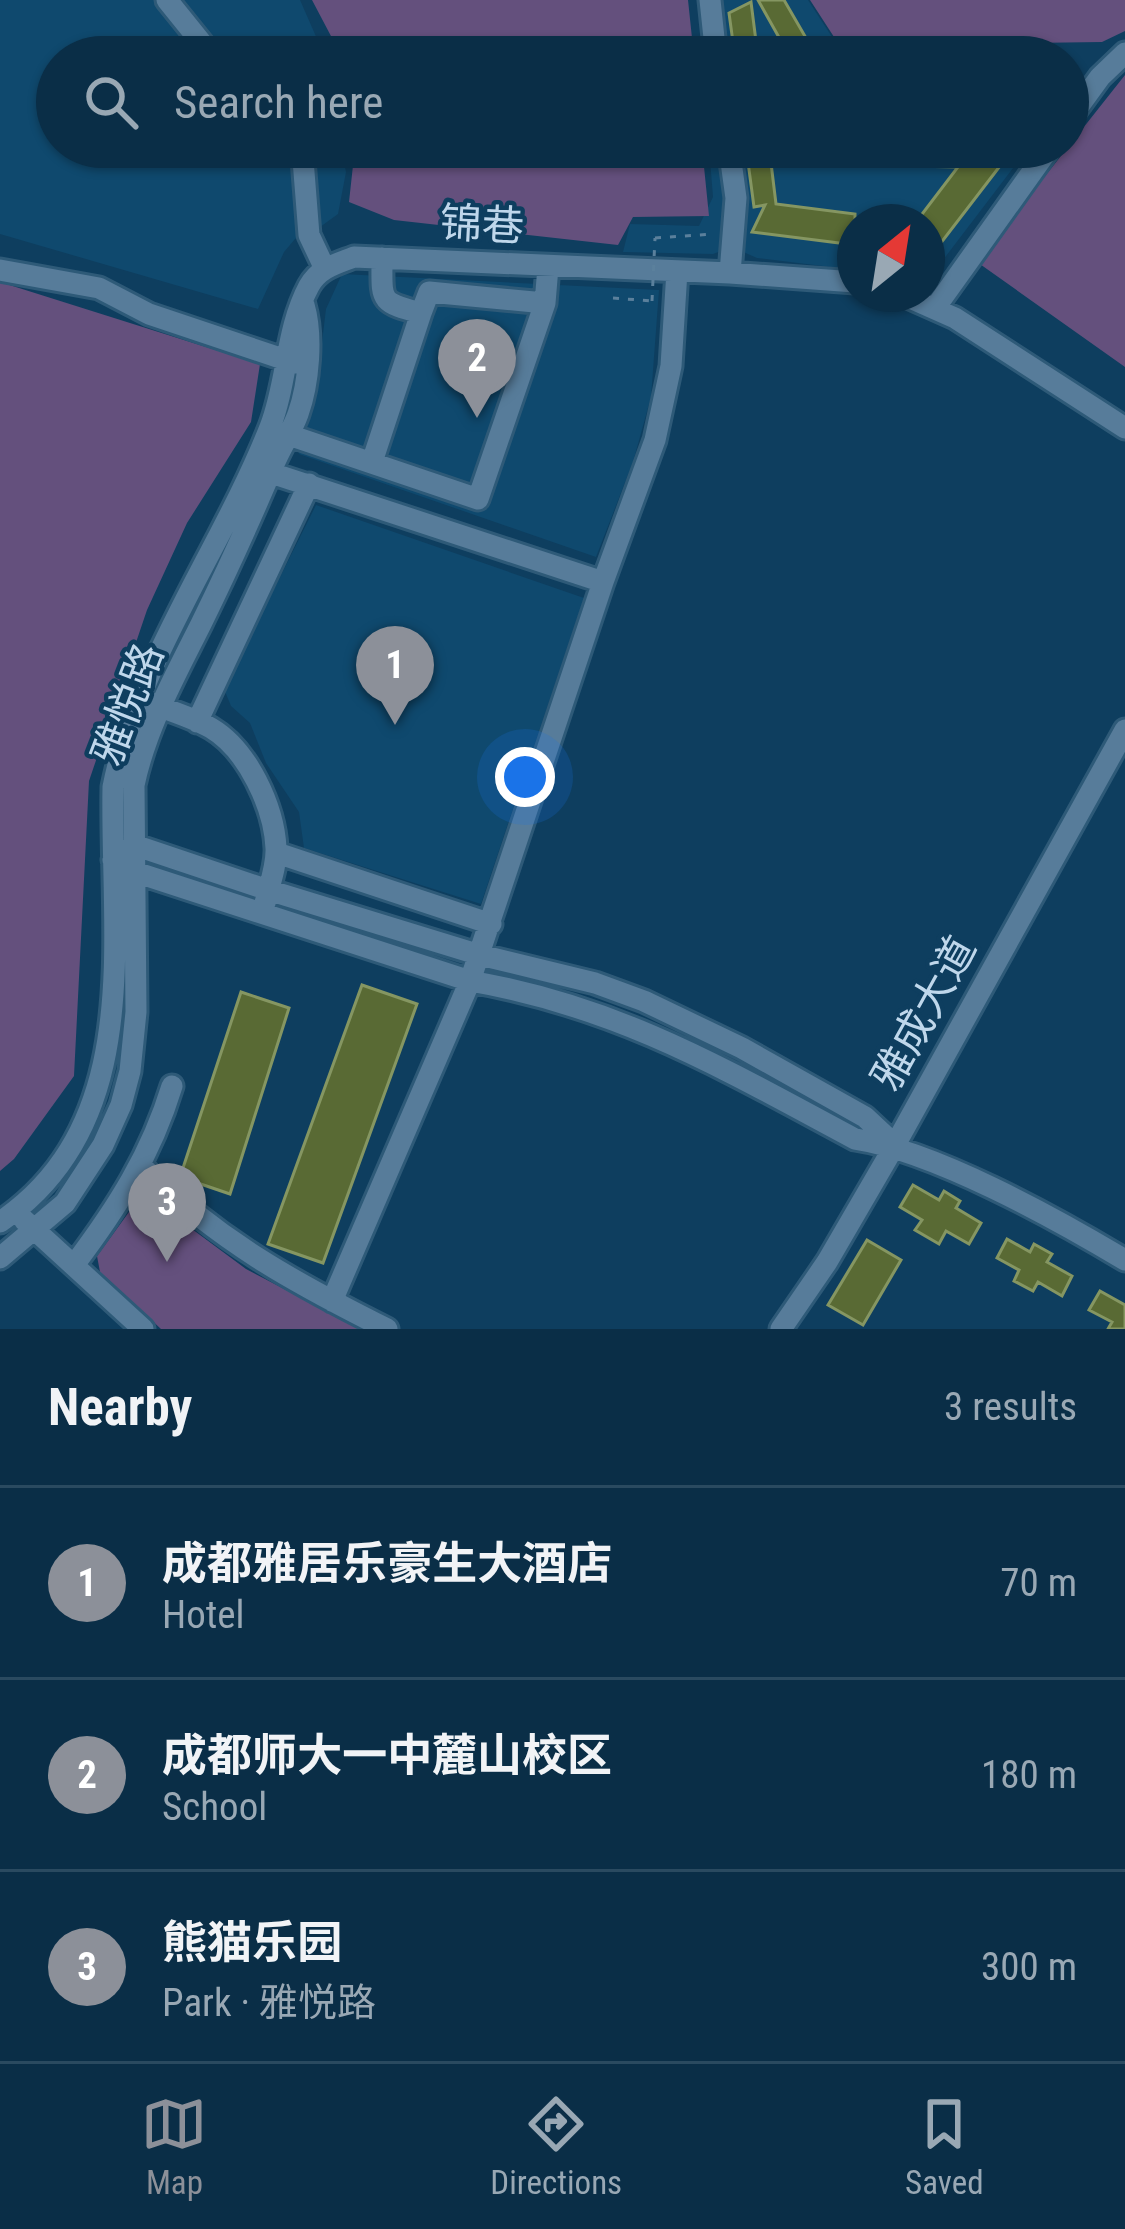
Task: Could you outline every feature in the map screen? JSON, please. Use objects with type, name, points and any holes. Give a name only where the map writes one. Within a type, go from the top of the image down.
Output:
[{"type":"street","points":[[167,0],[196,36]]},
{"type":"street","points":[[710,0],[714,36]]},
{"type":"street","points":[[1089,92],[1125,53]]},
{"type":"street","points":[[304,168],[309,235],[325,268],[311,282],[284,356],[261,470],[603,582]]},
{"type":"street","points":[[730,273],[736,198],[732,168]]},
{"type":"street","points":[[945,293],[1035,168]]},
{"type":"street","name":"锦巷","points":[[325,268],[354,257],[837,281]]},
{"type":"street","points":[[382,258],[386,304],[421,313]]},
{"type":"street","points":[[286,434],[478,499],[545,303],[548,267]]},
{"type":"street","points":[[0,270],[99,288],[174,324],[284,356],[305,369]]},
{"type":"street","points":[[332,1301],[480,955],[667,398],[676,271]]},
{"type":"street","points":[[372,462],[429,292],[545,303]]},
{"type":"street","name":"雅悦路","points":[[0,1258],[65,1203],[103,1145],[121,1105],[136,1012],[134,785],[149,703],[244,536],[261,470],[297,417],[308,320],[303,300]]},
{"type":"street","points":[[941,312],[1125,428]]},
{"type":"street","points":[[197,722],[308,484]]},
{"type":"street","points":[[143,1329],[32,1228],[7,1216],[46,1180],[79,1132],[99,1088],[113,1009],[113,787],[149,703],[215,730],[246,765],[272,820],[277,853],[262,914]]},
{"type":"street","name":"雅成大道","points":[[781,1329],[827,1262],[895,1145],[1125,730]]},
{"type":"street","points":[[113,860],[134,845],[480,955],[595,983],[690,1022],[865,1117],[895,1145]]},
{"type":"street","points":[[277,853],[491,924]]},
{"type":"street","points":[[113,860],[135,872],[470,981],[527,991],[636,1025],[855,1138],[895,1145],[1125,1260]]},
{"type":"street","points":[[74,1264],[142,1167],[172,1086]]},
{"type":"street","points":[[142,1167],[217,1233],[291,1281],[387,1329]]},
{"type":"path","points":[[613,298],[652,301],[655,238],[734,231]]},
{"type":"shaded area","points":[[0,0],[300,0],[316,36],[36,36],[36,168],[345,168],[338,214],[295,239],[284,252],[258,309],[0,234]]},
{"type":"shaded area","points":[[312,0],[688,0],[692,36],[331,36]]},
{"type":"shaded area","points":[[702,0],[808,0],[831,36],[703,36]]},
{"type":"shaded area","points":[[810,0],[1125,0],[1125,31],[1102,42],[1089,42],[1089,36],[833,36]]},
{"type":"shaded area","points":[[1125,75],[1125,367],[977,262],[1051,168],[1089,168],[1089,120]]},
{"type":"shaded area","points":[[353,168],[704,168],[709,216],[633,217],[618,245],[394,220],[349,202]]},
{"type":"shaded area","points":[[711,168],[1013,168],[945,257],[945,204],[837,204],[837,268],[757,258],[732,247],[713,254],[623,252],[630,224],[699,226],[713,197]]},
{"type":"shaded area","points":[[342,274],[659,290],[651,397],[633,462],[596,557],[299,454],[316,392],[326,309]]},
{"type":"shaded area","points":[[0,282],[260,364],[251,422],[187,523],[147,610],[89,781],[74,1076],[14,1159],[0,1171]]},
{"type":"shaded area","points":[[316,505],[584,598],[481,904],[304,848],[299,812],[266,763],[250,723],[231,706],[224,689]]},
{"type":"shaded area","points":[[146,1195],[246,1269],[361,1329],[161,1329],[100,1272],[97,1256]]},
{"type":"building","points":[[758,0],[784,0],[805,36],[778,36]]},
{"type":"building","points":[[751,2],[755,36],[732,36],[729,13]]},
{"type":"building","points":[[749,168],[772,168],[776,204],[837,212],[837,243],[752,232],[765,205],[754,207]]},
{"type":"building","points":[[957,168],[998,168],[945,238],[945,204],[930,204]]},
{"type":"building","points":[[362,985],[417,1004],[323,1263],[268,1244]]},
{"type":"building","points":[[241,992],[289,1008],[230,1194],[180,1177]]},
{"type":"building","points":[[913,1185],[939,1200],[944,1191],[960,1201],[956,1208],[981,1223],[969,1244],[946,1231],[939,1244],[915,1230],[922,1220],[900,1207]]},
{"type":"building","points":[[1007,1239],[1030,1252],[1034,1244],[1052,1254],[1047,1262],[1072,1276],[1062,1296],[1038,1282],[1033,1291],[1014,1281],[1019,1270],[997,1258]]},
{"type":"building","points":[[867,1240],[901,1260],[863,1325],[828,1305]]},
{"type":"building","points":[[1100,1291],[1125,1305],[1125,1329],[1108,1329],[1112,1322],[1089,1310]]},
{"type":"place","name":"成都师大一中麓山校区","points":[[477,418]]},
{"type":"place","name":"成都雅居乐豪生大酒店","points":[[395,725]]},
{"type":"place","name":"熊猫乐园","points":[[167,1262]]}]
